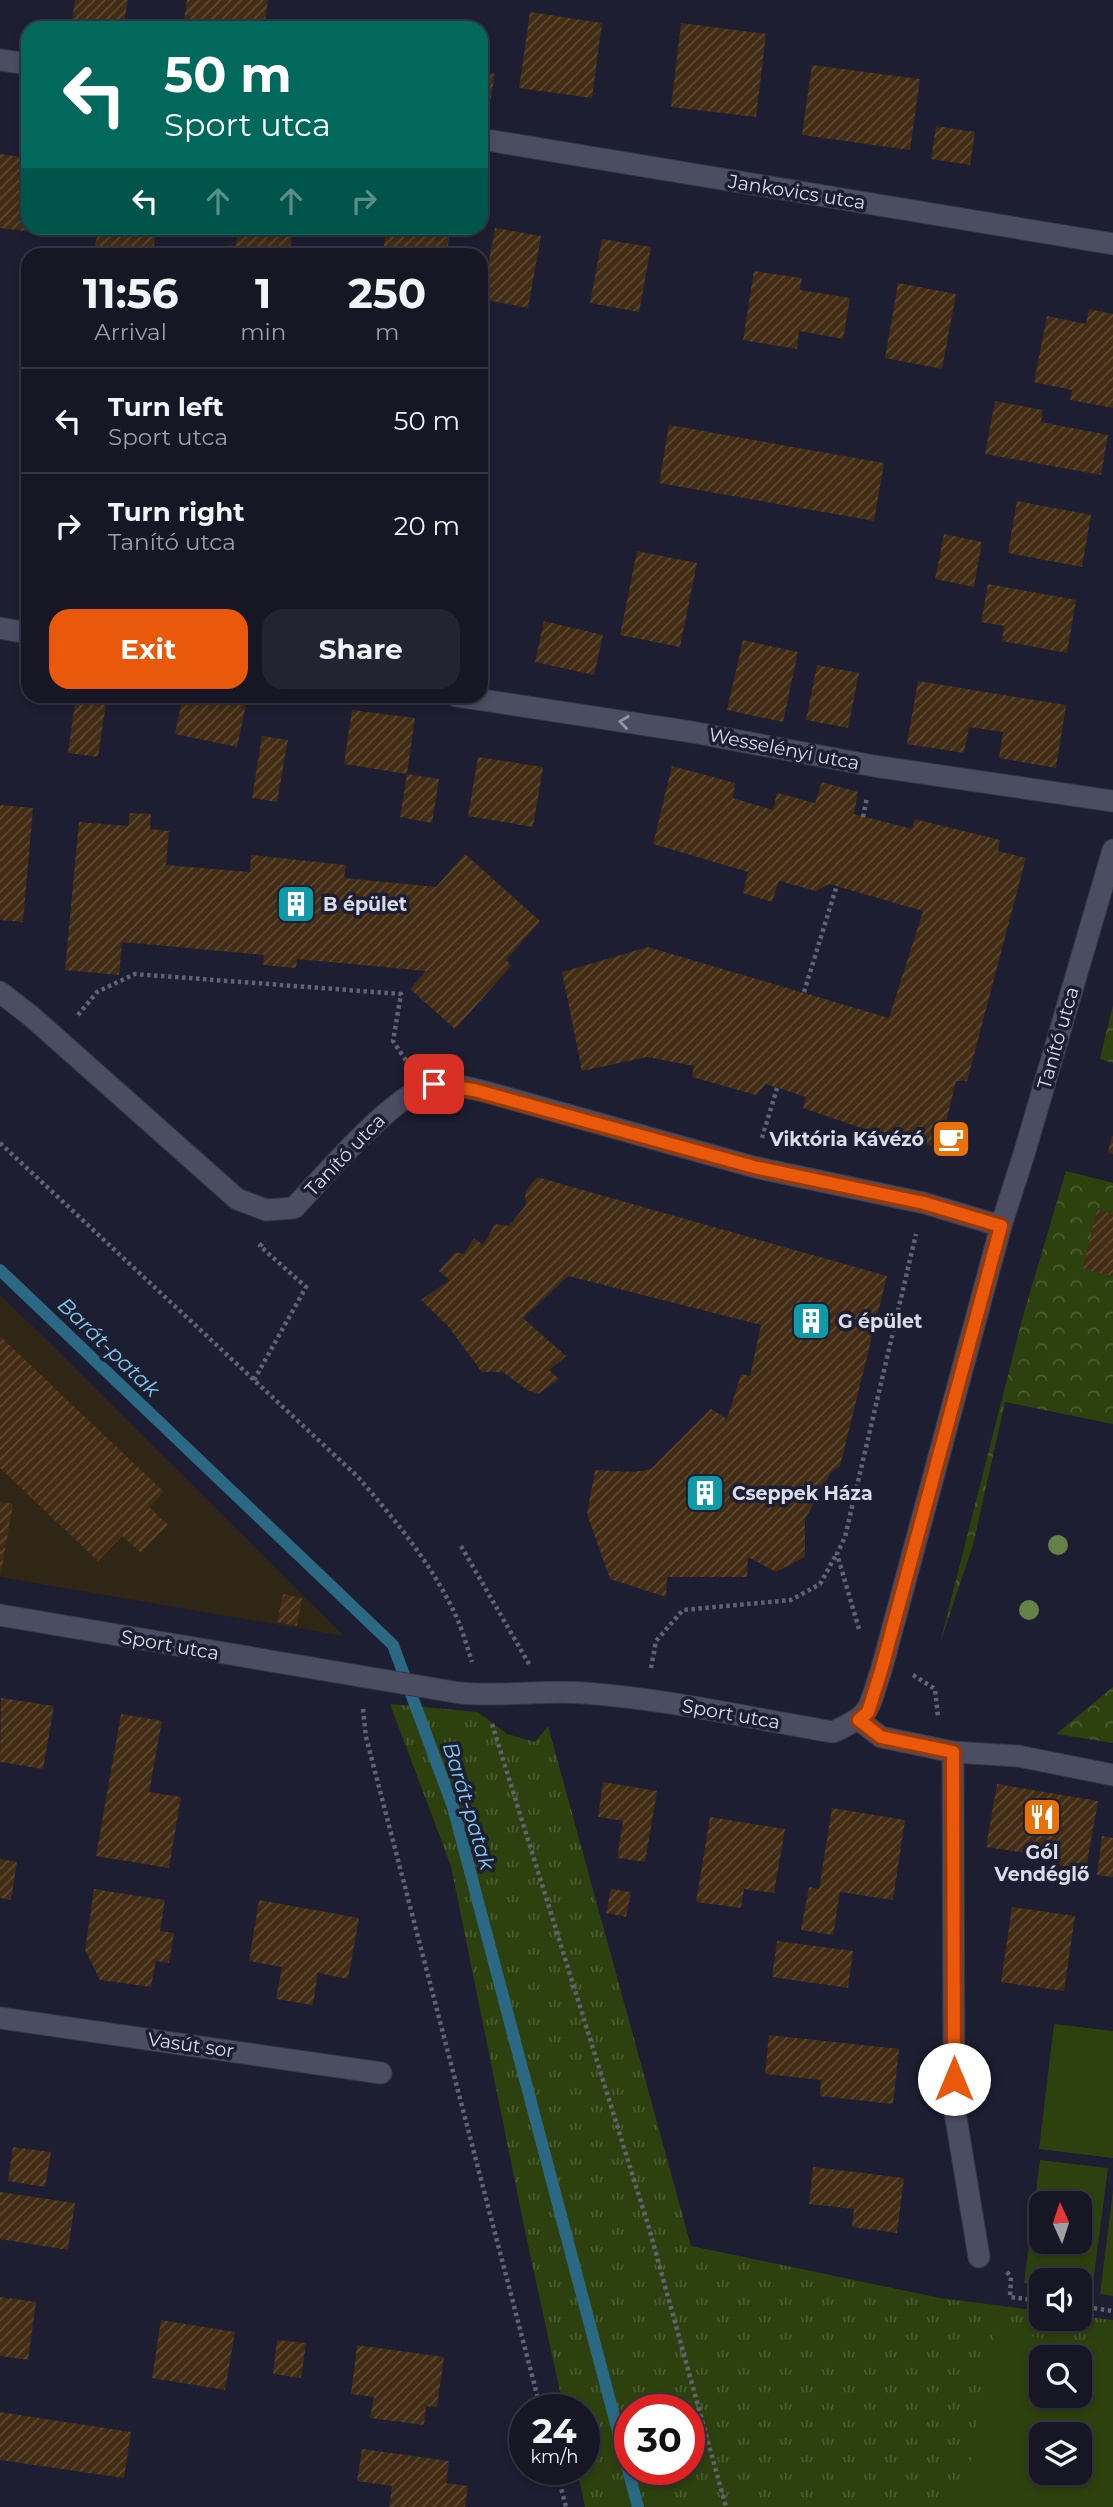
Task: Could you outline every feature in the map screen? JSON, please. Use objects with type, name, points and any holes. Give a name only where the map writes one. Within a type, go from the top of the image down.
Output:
[{"type":"street","points":[[0,60],[21,63]]},
{"type":"street","name":"Jankovics utca","points":[[488,140],[1113,244]]},
{"type":"street","points":[[0,628],[21,632]]},
{"type":"street","name":"Wesselényi utca","points":[[488,701],[692,732],[874,766],[1113,801]]},
{"type":"street","name":"Tanító utca","points":[[859,1720],[868,1712],[881,1671],[1001,1226],[1113,850]]},
{"type":"street","name":"Tanító utca","points":[[0,992],[57,1038],[237,1199],[266,1210],[294,1208],[386,1113],[413,1093],[434,1084],[458,1086],[754,1167],[924,1203],[1001,1226]]},
{"type":"street","name":"Sport utca","points":[[0,1615],[460,1693],[581,1693],[645,1699],[833,1732],[859,1720]]},
{"type":"street","points":[[859,1720],[881,1737],[953,1752],[1018,1756],[1113,1775]]},
{"type":"street","points":[[953,1752],[954,2106],[979,2257]]},
{"type":"street","name":"Vasút sor","points":[[0,2018],[381,2073]]},
{"type":"path","points":[[804,992],[837,885]]},
{"type":"path","points":[[57,1038],[97,992],[135,974],[401,993],[393,1041],[424,1089]]},
{"type":"path","points":[[754,1167],[777,1088]]},
{"type":"path","points":[[0,1143],[358,1477],[411,1542],[440,1584],[457,1618],[483,1695],[649,2228],[726,2507]]},
{"type":"path","points":[[645,1699],[656,1641],[683,1610],[791,1600],[820,1584],[837,1554],[845,1537],[924,1203]]},
{"type":"path","points":[[254,1380],[306,1287],[260,1246],[294,1208]]},
{"type":"path","points":[[461,1546],[528,1659],[535,1692]]},
{"type":"path","points":[[837,1554],[860,1632]]},
{"type":"path","points":[[881,1671],[915,1675],[935,1689],[940,1728],[953,1752]]},
{"type":"path","points":[[336,1674],[362,1699],[366,1737],[537,2394]]},
{"type":"path","points":[[1001,2265],[1011,2277],[1010,2297],[1029,2299]]},
{"type":"path","points":[[1092,2308],[1113,2311]]},
{"type":"path","points":[[560,2485],[566,2507]]},
{"type":"shaded area","points":[[0,1295],[44,1337],[344,1636],[0,1577]]},
{"type":"green space","points":[[1113,1005],[1113,1063],[1100,1059]]},
{"type":"green space","points":[[1066,1171],[1113,1183],[1113,1424],[1005,1402],[973,1545],[940,1643],[1023,1316]]},
{"type":"green space","points":[[1113,1687],[1113,1743],[1056,1734]]},
{"type":"green space","points":[[390,1704],[478,1712],[507,1734],[535,1742],[548,1726],[691,2246],[940,2298],[1029,2309],[1029,2331],[1092,2331],[1092,2317],[1113,2320],[1113,2507],[585,2507],[580,2485],[600,2485],[600,2394],[561,2394],[451,1866]]},
{"type":"green space","points":[[1054,2024],[1113,2031],[1113,2158],[1039,2149]]},
{"type":"green space","points":[[1040,2160],[1108,2168],[1092,2291],[1092,2268],[1029,2268],[1029,2284],[1024,2283],[1029,2245],[1029,2254],[1092,2254],[1092,2191],[1036,2191]]},
{"type":"green space","points":[[1113,2190],[1113,2296],[1100,2294]]},
{"type":"green space","points":[[996,2329],[1074,2345],[1029,2345],[1029,2408],[1092,2408],[1092,2349],[1113,2353],[1113,2507],[962,2507]]},
{"type":"building","points":[[75,0],[128,0],[124,21],[72,21]]},
{"type":"building","points":[[187,0],[268,0],[265,21],[184,21]]},
{"type":"building","points":[[530,12],[602,23],[592,98],[519,88]]},
{"type":"building","points":[[681,23],[766,34],[756,117],[671,107]]},
{"type":"building","points":[[812,65],[920,79],[910,150],[802,135]]},
{"type":"building","points":[[488,73],[495,74],[488,103]]},
{"type":"building","points":[[936,126],[975,132],[970,165],[931,159]]},
{"type":"building","points":[[0,154],[21,157],[21,231],[0,228]]},
{"type":"building","points":[[495,228],[541,236],[528,308],[488,300],[488,266]]},
{"type":"building","points":[[97,235],[156,235],[153,248],[94,248]]},
{"type":"building","points":[[238,235],[292,235],[290,248],[228,248],[229,245],[235,247]]},
{"type":"building","points":[[386,235],[450,235],[447,248],[383,248]]},
{"type":"building","points":[[602,239],[651,247],[639,312],[590,303]]},
{"type":"building","points":[[754,271],[802,278],[800,290],[850,298],[843,339],[799,331],[797,349],[743,340]]},
{"type":"building","points":[[898,283],[956,294],[942,369],[885,358]]},
{"type":"building","points":[[1089,309],[1113,314],[1113,408],[1070,400],[1072,390],[1034,382],[1047,316],[1086,324]]},
{"type":"building","points":[[995,401],[1043,410],[1041,422],[1108,435],[1101,475],[985,454]]},
{"type":"building","points":[[669,425],[884,463],[874,521],[659,483]]},
{"type":"building","points":[[1017,501],[1091,515],[1082,567],[1008,553]]},
{"type":"building","points":[[944,534],[982,542],[974,587],[935,579]]},
{"type":"building","points":[[637,551],[697,563],[680,647],[620,635]]},
{"type":"building","points":[[988,584],[1076,600],[1067,653],[1002,641],[1004,626],[981,622]]},
{"type":"building","points":[[544,621],[603,635],[594,675],[535,662]]},
{"type":"building","points":[[743,640],[798,652],[783,722],[727,710]]},
{"type":"building","points":[[817,665],[859,673],[848,728],[806,720]]},
{"type":"building","points":[[918,681],[1066,705],[1056,768],[999,758],[1003,732],[969,727],[964,753],[907,744]]},
{"type":"building","points":[[75,703],[106,703],[98,757],[68,753]]},
{"type":"building","points":[[182,703],[246,703],[237,747],[175,734]]},
{"type":"building","points":[[352,710],[415,718],[407,774],[344,764]]},
{"type":"building","points":[[262,736],[288,740],[277,802],[252,798]]},
{"type":"building","points":[[478,757],[543,767],[533,827],[468,816]]},
{"type":"building","points":[[672,766],[735,783],[733,798],[773,810],[777,793],[815,803],[822,782],[858,792],[854,814],[912,829],[915,819],[1000,840],[998,851],[1026,858],[967,1081],[956,1081],[940,1148],[870,1131],[803,1108],[806,1097],[766,1084],[756,1095],[692,1077],[694,1066],[647,1057],[582,1071],[562,972],[648,947],[889,1018],[923,911],[829,884],[816,891],[779,881],[772,902],[743,893],[748,872],[653,844]]},
{"type":"building","points":[[407,774],[439,779],[432,823],[400,817]]},
{"type":"building","points":[[0,805],[33,808],[23,922],[0,920]]},
{"type":"building","name":"B épület","points":[[130,813],[151,814],[150,829],[169,831],[166,865],[250,872],[251,855],[346,865],[344,878],[436,887],[465,854],[540,921],[506,960],[512,965],[455,1029],[410,989],[426,971],[297,959],[296,968],[263,965],[264,955],[122,942],[119,975],[65,970],[79,822],[128,826]]},
{"type":"building","points":[[1113,1136],[1113,1154],[1108,1153]]},
{"type":"building","name":"G épület","points":[[537,1177],[887,1276],[840,1466],[831,1472],[805,1519],[805,1557],[776,1572],[748,1557],[747,1577],[667,1577],[666,1597],[610,1579],[587,1514],[595,1470],[634,1472],[651,1469],[711,1409],[727,1419],[741,1374],[750,1376],[761,1325],[568,1276],[523,1318],[566,1356],[549,1370],[559,1379],[538,1394],[527,1390],[503,1372],[482,1372],[447,1325],[421,1300],[450,1280],[439,1271],[455,1252],[464,1254],[474,1238],[483,1245],[495,1224],[509,1226],[526,1205],[525,1192]]},
{"type":"building","points":[[1097,1210],[1113,1214],[1113,1276],[1083,1269]]},
{"type":"building","points":[[0,1336],[164,1492],[149,1507],[168,1525],[141,1553],[122,1536],[98,1561],[0,1468]]},
{"type":"building","points":[[0,1502],[13,1504],[1,1573],[0,1573]]},
{"type":"building","points":[[283,1594],[302,1598],[297,1626],[277,1622]]},
{"type":"building","points":[[1,1698],[54,1706],[43,1769],[0,1762]]},
{"type":"building","points":[[121,1714],[162,1721],[149,1792],[181,1797],[169,1868],[96,1856]]},
{"type":"building","points":[[603,1782],[657,1791],[645,1862],[617,1858],[623,1821],[598,1817]]},
{"type":"building","points":[[997,1784],[1098,1801],[1086,1869],[1051,1864],[1052,1857],[986,1847]]},
{"type":"building","points":[[832,1808],[905,1820],[893,1900],[840,1892],[833,1935],[801,1930],[809,1887],[819,1889]]},
{"type":"building","points":[[710,1817],[785,1829],[774,1893],[744,1889],[741,1908],[696,1902]]},
{"type":"building","points":[[1102,1836],[1113,1838],[1113,1877],[1097,1875]]},
{"type":"building","points":[[0,1859],[17,1862],[11,1900],[0,1898]]},
{"type":"building","points":[[94,1889],[165,1900],[160,1931],[174,1933],[169,1963],[156,1961],[151,1987],[100,1980],[85,1950]]},
{"type":"building","points":[[611,1889],[631,1892],[626,1917],[606,1913]]},
{"type":"building","points":[[259,1900],[359,1918],[348,1979],[318,1973],[313,2005],[276,1999],[282,1967],[249,1961]]},
{"type":"building","points":[[1012,1907],[1075,1916],[1064,1991],[1001,1982]]},
{"type":"building","points":[[777,1941],[853,1951],[848,1988],[772,1977]]},
{"type":"building","points":[[769,2035],[899,2049],[893,2104],[820,2096],[821,2080],[765,2074]]},
{"type":"building","points":[[13,2147],[51,2152],[45,2187],[8,2181]]},
{"type":"building","points":[[813,2167],[904,2178],[897,2233],[852,2227],[854,2209],[809,2204]]},
{"type":"building","points":[[0,2192],[75,2203],[68,2250],[0,2239]]},
{"type":"building","points":[[0,2297],[36,2302],[28,2360],[0,2356]]},
{"type":"building","points":[[161,2320],[235,2332],[225,2390],[152,2378]]},
{"type":"building","points":[[277,2340],[306,2343],[301,2378],[273,2374]]},
{"type":"building","points":[[357,2345],[444,2357],[437,2407],[426,2406],[424,2425],[370,2418],[374,2397],[351,2394]]},
{"type":"building","points":[[0,2412],[131,2432],[124,2478],[0,2460]]},
{"type":"building","points":[[362,2449],[449,2461],[446,2483],[468,2486],[465,2507],[389,2507],[392,2486],[357,2481]]},
{"type":"waterway","name":"Barát-patak","points":[[0,1270],[393,1645],[453,1807],[638,2507]]},
{"type":"place","name":"B épület","points":[[296,904]]},
{"type":"place","name":"Viktória Kávézó","points":[[951,1139]]},
{"type":"place","name":"G épület","points":[[811,1321]]},
{"type":"place","name":"Cseppek Háza","points":[[705,1493]]},
{"type":"place","name":"Gól Vendéglő","points":[[1042,1817]]},
{"type":"route","points":[[434,1084],[474,1090],[754,1167],[924,1203],[1001,1226],[881,1671],[868,1712],[859,1720],[881,1737],[953,1752],[954,2079]]}]
